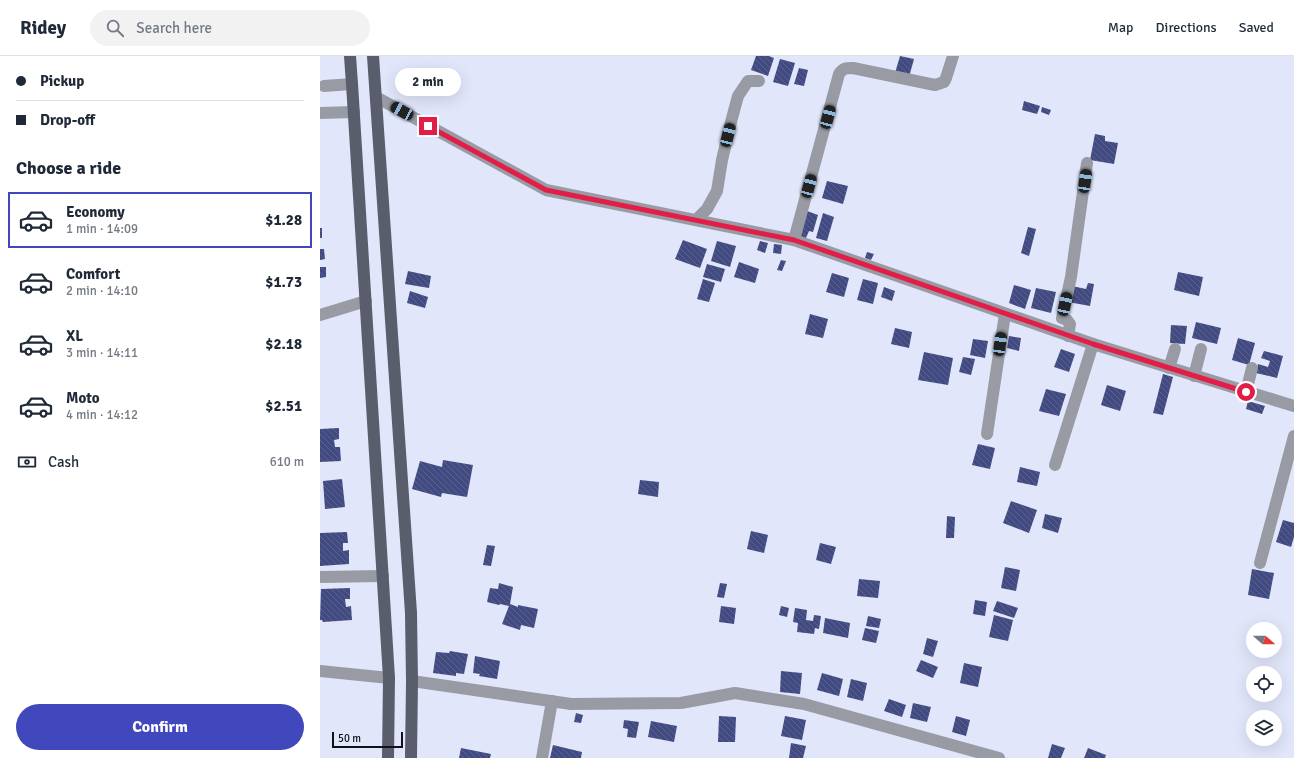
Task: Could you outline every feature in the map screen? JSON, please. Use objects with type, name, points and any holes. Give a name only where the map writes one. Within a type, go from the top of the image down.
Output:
[{"type":"main road","points":[[350,56],[389,678],[388,758]]},
{"type":"main road","points":[[373,56],[411,613],[412,681],[410,758]]},
{"type":"street","points":[[794,240],[840,74],[843,69],[853,68],[935,85],[944,82],[952,56]]},
{"type":"street","points":[[696,220],[706,209],[717,191],[722,160],[738,96],[748,81],[760,81]]},
{"type":"street","points":[[324,86],[352,84]]},
{"type":"street","points":[[376,97],[546,190],[794,240],[1068,336],[1294,406]]},
{"type":"street","points":[[320,113],[354,112]]},
{"type":"street","points":[[1068,336],[1070,324],[1067,320],[1062,318],[1071,277],[1087,163]]},
{"type":"street","points":[[320,315],[366,301]]},
{"type":"street","points":[[987,434],[1005,314]]},
{"type":"street","points":[[1055,465],[1093,344]]},
{"type":"street","points":[[1194,376],[1201,349]]},
{"type":"street","points":[[1169,368],[1175,350]]},
{"type":"street","points":[[1246,392],[1252,368]]},
{"type":"street","points":[[1260,563],[1294,436]]},
{"type":"street","points":[[320,578],[383,576]]},
{"type":"street","points":[[320,671],[389,678]]},
{"type":"street","points":[[412,681],[571,704],[681,703],[735,693],[804,704],[1000,758]]},
{"type":"street","points":[[542,758],[552,701]]},
{"type":"building","points":[[756,56],[769,56],[774,58],[768,76],[751,70]]},
{"type":"building","points":[[900,56],[914,59],[909,77],[895,73]]},
{"type":"building","points":[[780,59],[795,63],[788,86],[773,82]]},
{"type":"building","points":[[799,68],[808,70],[804,86],[794,84]]},
{"type":"building","points":[[1024,101],[1040,106],[1037,114],[1022,110]]},
{"type":"building","points":[[1042,107],[1051,110],[1049,115],[1041,112]]},
{"type":"building","points":[[1095,134],[1105,136],[1105,141],[1118,143],[1114,164],[1090,160]]},
{"type":"building","points":[[827,181],[848,186],[843,204],[822,198]]},
{"type":"building","points":[[807,211],[818,215],[813,232],[809,231],[806,238],[800,237]]},
{"type":"building","points":[[823,213],[834,217],[827,241],[816,238]]},
{"type":"building","points":[[1028,227],[1036,229],[1029,256],[1021,253]]},
{"type":"building","points":[[320,228],[322,228],[322,238],[320,238]]},
{"type":"building","points":[[683,240],[707,249],[700,268],[675,259]]},
{"type":"building","points":[[717,241],[736,246],[730,267],[711,261]]},
{"type":"building","points":[[760,241],[768,243],[765,253],[757,250]]},
{"type":"building","points":[[774,244],[782,245],[781,254],[773,253]]},
{"type":"building","points":[[320,249],[324,249],[325,259],[320,260]]},
{"type":"building","points":[[867,252],[874,254],[871,260],[865,258]]},
{"type":"building","points":[[781,260],[786,261],[782,271],[777,270]]},
{"type":"building","points":[[739,262],[759,269],[755,283],[734,277]]},
{"type":"building","points":[[707,264],[725,269],[721,282],[703,277]]},
{"type":"building","points":[[320,267],[326,267],[326,277],[320,278]]},
{"type":"building","points":[[408,271],[431,276],[429,288],[405,284]]},
{"type":"building","points":[[1178,272],[1203,277],[1199,296],[1174,290]]},
{"type":"building","points":[[832,273],[849,278],[844,297],[826,292]]},
{"type":"building","points":[[703,279],[715,283],[709,302],[697,299]]},
{"type":"building","points":[[863,279],[878,283],[873,304],[857,300]]},
{"type":"building","points":[[1088,283],[1094,284],[1090,306],[1068,302],[1072,286],[1086,289]]},
{"type":"building","points":[[1014,285],[1031,290],[1025,309],[1009,303]]},
{"type":"building","points":[[884,287],[895,291],[892,301],[881,297]]},
{"type":"building","points":[[1036,288],[1056,292],[1051,313],[1031,308]]},
{"type":"building","points":[[410,291],[428,297],[425,308],[407,303]]},
{"type":"building","points":[[810,314],[828,319],[823,338],[805,334]]},
{"type":"building","points":[[1196,322],[1221,328],[1217,344],[1192,338]]},
{"type":"building","points":[[1171,325],[1187,326],[1185,344],[1170,343]]},
{"type":"building","points":[[895,328],[912,332],[909,348],[891,344]]},
{"type":"building","points":[[1009,336],[1021,338],[1019,351],[1007,348]]},
{"type":"building","points":[[1238,338],[1255,343],[1249,365],[1232,360]]},
{"type":"building","points":[[973,339],[988,341],[985,358],[970,355]]},
{"type":"building","points":[[1061,349],[1075,354],[1069,372],[1054,367]]},
{"type":"building","points":[[1264,351],[1283,356],[1277,378],[1256,373],[1258,364],[1268,367],[1270,361],[1261,358]]},
{"type":"building","points":[[924,352],[953,358],[948,385],[918,380]]},
{"type":"building","points":[[963,357],[975,359],[971,375],[959,372]]},
{"type":"building","points":[[1163,374],[1173,377],[1163,415],[1153,413]]},
{"type":"building","points":[[1107,385],[1126,391],[1120,411],[1101,405]]},
{"type":"building","points":[[1046,389],[1066,394],[1059,416],[1039,411]]},
{"type":"building","points":[[1248,401],[1265,406],[1262,414],[1246,409]]},
{"type":"building","points":[[339,428],[339,439],[334,440],[335,447],[340,447],[341,461],[320,462],[320,429]]},
{"type":"building","points":[[978,444],[995,448],[990,469],[972,465]]},
{"type":"building","points":[[443,460],[473,465],[467,497],[442,493],[441,497],[412,489],[420,461],[442,467]]},
{"type":"building","points":[[1020,467],[1040,472],[1037,486],[1017,482]]},
{"type":"building","points":[[342,479],[345,507],[325,509],[323,481]]},
{"type":"building","points":[[640,480],[659,482],[658,497],[638,494]]},
{"type":"building","points":[[1011,501],[1037,510],[1029,533],[1003,523]]},
{"type":"building","points":[[1045,514],[1062,518],[1058,533],[1042,528]]},
{"type":"building","points":[[947,516],[955,517],[954,538],[946,538]]},
{"type":"building","points":[[1283,520],[1294,523],[1294,537],[1291,547],[1276,542]]},
{"type":"building","points":[[751,531],[768,535],[764,553],[747,549]]},
{"type":"building","points":[[347,532],[348,543],[343,543],[343,551],[349,550],[349,564],[320,566],[320,533]]},
{"type":"building","points":[[820,543],[836,547],[831,564],[816,560]]},
{"type":"building","points":[[487,545],[495,546],[491,566],[483,565]]},
{"type":"building","points":[[1005,567],[1020,570],[1016,591],[1001,588]]},
{"type":"building","points":[[1252,569],[1274,573],[1269,599],[1248,595]]},
{"type":"building","points":[[859,579],[880,581],[878,598],[857,596]]},
{"type":"building","points":[[499,583],[513,587],[510,604],[518,607],[518,605],[538,609],[534,628],[521,625],[520,630],[502,624],[509,606],[487,602],[490,588],[498,589]]},
{"type":"building","points":[[720,583],[727,584],[724,598],[717,597]]},
{"type":"building","points":[[350,588],[350,599],[345,599],[346,607],[351,606],[352,620],[323,622],[320,620],[321,589]]},
{"type":"building","points":[[975,600],[987,602],[985,616],[973,614]]},
{"type":"building","points":[[997,601],[1018,608],[1014,618],[993,611]]},
{"type":"building","points":[[721,606],[736,608],[734,624],[719,622]]},
{"type":"building","points":[[781,606],[789,608],[787,617],[779,615]]},
{"type":"building","points":[[795,608],[807,610],[806,620],[813,621],[814,615],[821,616],[819,629],[815,628],[814,634],[797,632],[798,623],[793,622]]},
{"type":"building","points":[[994,615],[1013,620],[1008,641],[989,637]]},
{"type":"building","points":[[868,616],[881,619],[879,628],[866,626]]},
{"type":"building","points":[[825,618],[850,623],[848,638],[823,633]]},
{"type":"building","points":[[865,628],[879,631],[876,643],[862,640]]},
{"type":"building","points":[[927,638],[938,641],[933,657],[923,654]]},
{"type":"building","points":[[450,651],[468,654],[464,674],[456,673],[456,676],[433,673],[436,652],[449,653]]},
{"type":"building","points":[[475,656],[500,661],[497,679],[479,676],[480,674],[473,673]]},
{"type":"building","points":[[921,660],[938,667],[933,678],[916,671]]},
{"type":"building","points":[[964,663],[982,667],[978,687],[960,683]]},
{"type":"building","points":[[781,671],[802,673],[800,694],[780,692]]},
{"type":"building","points":[[822,673],[843,679],[839,696],[817,690]]},
{"type":"building","points":[[851,679],[867,683],[863,701],[847,697]]},
{"type":"building","points":[[889,699],[906,705],[902,717],[884,711]]},
{"type":"building","points":[[913,703],[931,707],[927,722],[910,718]]},
{"type":"building","points":[[576,713],[583,715],[581,723],[574,722]]},
{"type":"building","points":[[719,716],[736,717],[735,742],[718,742]]},
{"type":"building","points":[[785,716],[806,720],[802,740],[781,736]]},
{"type":"building","points":[[956,716],[970,720],[966,736],[952,732]]},
{"type":"building","points":[[624,720],[639,722],[636,738],[627,737],[628,729],[623,728]]},
{"type":"building","points":[[651,721],[677,726],[674,742],[648,737]]},
{"type":"building","points":[[791,743],[806,746],[803,758],[789,758]]},
{"type":"building","points":[[1052,744],[1065,748],[1061,758],[1048,758]]},
{"type":"building","points":[[553,745],[582,752],[581,758],[550,758]]},
{"type":"building","points":[[461,748],[491,754],[490,758],[459,758]]},
{"type":"building","points":[[1088,748],[1106,755],[1105,758],[1084,758]]},
{"type":"route","points":[[428,126],[546,190],[794,240],[1093,344],[1246,392]]}]
